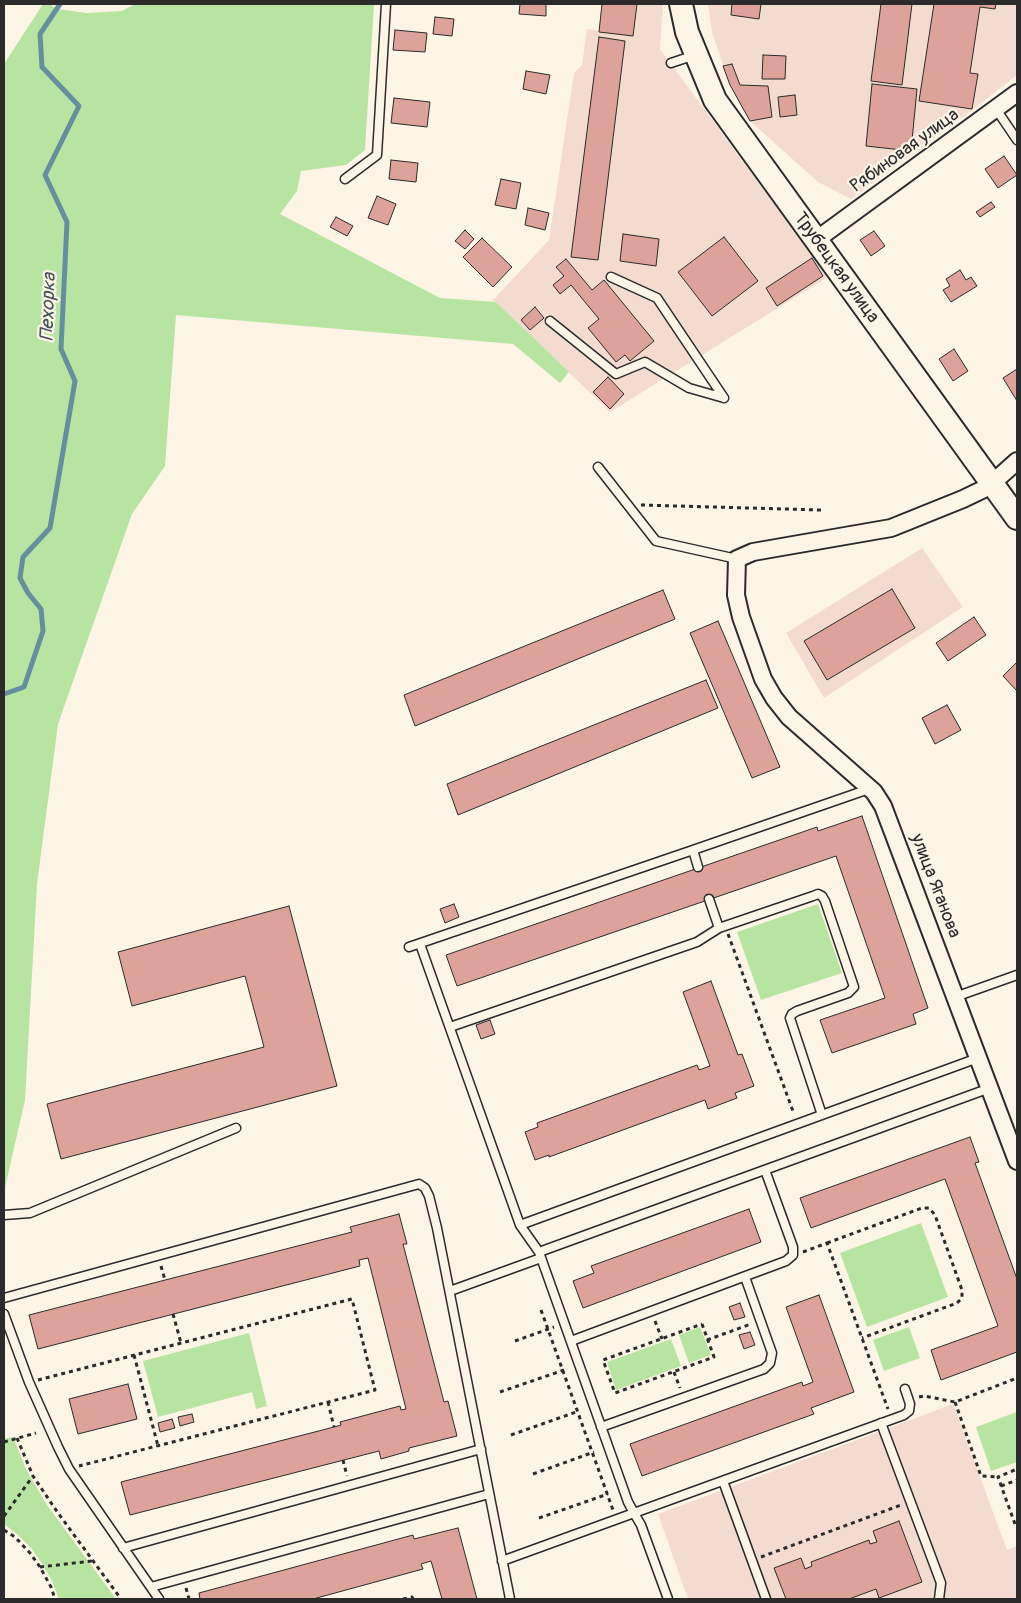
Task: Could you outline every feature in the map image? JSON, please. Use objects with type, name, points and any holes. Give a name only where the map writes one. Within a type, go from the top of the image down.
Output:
[{"type":"main road","name":"Трубецкая улица","points":[[681,4],[687,32],[715,100],[1017,518]]},
{"type":"street","name":"Рябиновая улица","points":[[816,240],[1017,93]]},
{"type":"street","points":[[737,559],[753,552],[891,528],[963,499],[992,484],[1017,461]]},
{"type":"street","name":"улица Яганова","points":[[737,559],[736,595],[741,617],[763,679],[774,698],[789,717],[870,789],[884,806],[1017,1161]]},
{"type":"lane","points":[[345,179],[377,156],[386,4]]},
{"type":"lane","points":[[671,63],[696,54]]},
{"type":"lane","points":[[996,108],[1017,140]]},
{"type":"lane","points":[[550,321],[616,374],[645,362],[689,388],[724,398],[657,298],[611,277]]},
{"type":"lane","points":[[598,467],[656,541],[737,559]]},
{"type":"lane","points":[[408,947],[870,789]]},
{"type":"lane","points":[[693,850],[698,868]]},
{"type":"lane","points":[[450,1027],[697,942],[722,927],[818,894],[825,901],[854,987],[848,993],[797,1011],[790,1018],[822,1115]]},
{"type":"lane","points":[[709,899],[722,927]]},
{"type":"lane","points":[[420,944],[520,1225],[540,1255],[628,1502],[641,1525],[668,1599]]},
{"type":"lane","points":[[955,997],[1017,974]]},
{"type":"lane","points":[[520,1225],[978,1058]]},
{"type":"lane","points":[[450,1291],[765,1170],[990,1088]]},
{"type":"lane","points":[[4,1215],[30,1213],[236,1128]]},
{"type":"lane","points":[[571,1341],[786,1261],[792,1255],[793,1247],[765,1170]]},
{"type":"lane","points":[[4,1298],[419,1184],[425,1188],[429,1196],[450,1291],[510,1599]]},
{"type":"lane","points":[[601,1427],[764,1369],[770,1363],[772,1353],[745,1277]]},
{"type":"lane","points":[[4,1314],[29,1382],[69,1469],[159,1599]]},
{"type":"lane","points":[[502,1561],[904,1415],[909,1411],[909,1401],[905,1389]]},
{"type":"lane","points":[[881,1424],[942,1583],[939,1599]]},
{"type":"lane","points":[[123,1548],[481,1449]]},
{"type":"lane","points":[[723,1481],[766,1599]]},
{"type":"lane","points":[[151,1587],[489,1494]]},
{"type":"path","points":[[627,505],[821,510]]},
{"type":"path","points":[[722,927],[798,1124]]},
{"type":"path","points":[[792,1255],[922,1208],[929,1208],[935,1215],[962,1290],[962,1298],[957,1303],[862,1338]]},
{"type":"path","points":[[827,1243],[891,1420]]},
{"type":"path","points":[[29,1382],[352,1299],[375,1390],[69,1469]]},
{"type":"path","points":[[541,1310],[616,1519]]},
{"type":"path","points":[[652,1311],[662,1339]]},
{"type":"path","points":[[173,1314],[181,1343]]},
{"type":"path","points":[[707,1340],[760,1320]]},
{"type":"path","points":[[515,1341],[564,1323]]},
{"type":"path","points":[[702,1324],[714,1357],[615,1393],[603,1360],[662,1339],[702,1324]]},
{"type":"path","points":[[134,1355],[158,1446]]},
{"type":"path","points":[[500,1392],[579,1364]]},
{"type":"path","points":[[674,1372],[683,1398]]},
{"type":"path","points":[[909,1401],[924,1396],[955,1402],[1017,1378]]},
{"type":"path","points":[[328,1402],[334,1427]]},
{"type":"path","points":[[955,1402],[981,1476],[998,1476],[1017,1469]]},
{"type":"path","points":[[511,1435],[594,1406]]},
{"type":"path","points":[[4,1442],[36,1433]]},
{"type":"path","points":[[17,1438],[33,1476],[121,1599]]},
{"type":"path","points":[[533,1474],[608,1447]]},
{"type":"path","points":[[4,1516],[33,1476]]},
{"type":"path","points":[[998,1476],[1015,1524]]},
{"type":"path","points":[[1001,1486],[1017,1480]]},
{"type":"path","points":[[539,1518],[623,1488]]},
{"type":"path","points":[[752,1560],[910,1501]]},
{"type":"path","points":[[4,1530],[30,1553],[51,1587],[55,1599]]},
{"type":"path","points":[[40,1567],[93,1561]]},
{"type":"path","points":[[403,1599],[412,1597],[413,1599]]},
{"type":"shaded area","points":[[602,4],[663,4],[660,49],[828,277],[610,412],[496,302],[492,301],[549,240],[574,73],[582,65],[587,29],[599,31]]},
{"type":"shaded area","points":[[708,4],[1017,4],[1017,75],[851,199],[818,182],[750,121],[730,85],[712,32]]},
{"type":"shaded area","points":[[922,548],[963,607],[824,698],[786,633]]},
{"type":"shaded area","points":[[953,1404],[1007,1550],[1017,1546],[1017,1599],[688,1599],[658,1514]]},
{"type":"green space","points":[[43,4],[49,4],[57,9],[87,13],[122,11],[135,4],[374,4],[365,150],[346,165],[301,171],[297,191],[280,214],[440,298],[496,302],[569,372],[560,383],[513,344],[176,315],[165,466],[132,514],[58,724],[37,884],[25,1100],[4,1192],[4,64]]},
{"type":"green space","points":[[818,904],[842,973],[761,1000],[737,932]]},
{"type":"green space","points":[[921,1223],[948,1297],[867,1327],[840,1253]]},
{"type":"green space","points":[[700,1327],[711,1355],[689,1363],[679,1335]]},
{"type":"green space","points":[[909,1327],[920,1358],[884,1371],[873,1340]]},
{"type":"green space","points":[[249,1333],[267,1406],[256,1409],[252,1392],[158,1417],[143,1361]]},
{"type":"green space","points":[[671,1339],[681,1366],[616,1390],[607,1362]]},
{"type":"green space","points":[[1017,1412],[1017,1462],[991,1471],[976,1427]]},
{"type":"green space","points":[[13,1437],[26,1469],[47,1505],[116,1599],[59,1599],[51,1579],[31,1548],[4,1524],[4,1439]]},
{"type":"building","points":[[520,4],[546,4],[546,16],[519,14]]},
{"type":"building","points":[[602,4],[637,4],[633,36],[599,32]]},
{"type":"building","points":[[732,4],[761,4],[759,19],[731,15]]},
{"type":"building","points":[[881,4],[912,4],[902,85],[871,81]]},
{"type":"building","points":[[934,4],[996,4],[995,9],[980,7],[970,73],[978,74],[972,109],[919,101]]},
{"type":"building","points":[[435,17],[454,19],[452,36],[433,34]]},
{"type":"building","points":[[395,30],[427,33],[425,52],[393,50]]},
{"type":"building","points":[[599,37],[625,41],[598,260],[571,257]]},
{"type":"building","points":[[763,55],[786,56],[785,79],[762,79]]},
{"type":"building","points":[[732,64],[740,85],[768,86],[772,117],[750,121],[730,85],[723,66]]},
{"type":"building","points":[[526,71],[550,75],[546,94],[523,89]]},
{"type":"building","points":[[872,84],[917,89],[911,151],[866,146]]},
{"type":"building","points":[[795,95],[797,115],[780,117],[778,97]]},
{"type":"building","points":[[394,98],[430,102],[427,127],[391,123]]},
{"type":"building","points":[[1004,156],[1017,175],[998,188],[985,169]]},
{"type":"building","points":[[391,160],[418,163],[416,182],[389,179]]},
{"type":"building","points":[[501,179],[521,183],[516,209],[495,205]]},
{"type":"building","points":[[377,196],[396,204],[388,225],[368,218]]},
{"type":"building","points":[[991,202],[995,207],[980,217],[976,212]]},
{"type":"building","points":[[528,208],[549,213],[545,230],[525,225]]},
{"type":"building","points":[[336,217],[353,226],[347,236],[330,227]]},
{"type":"building","points":[[465,230],[474,239],[465,249],[455,241]]},
{"type":"building","points":[[874,231],[885,246],[871,256],[860,240]]},
{"type":"building","points":[[623,234],[659,239],[656,266],[620,261]]},
{"type":"building","points":[[724,237],[758,281],[712,316],[678,272]]},
{"type":"building","points":[[482,238],[512,267],[493,287],[463,257]]},
{"type":"building","points":[[812,258],[823,276],[777,306],[766,288]]},
{"type":"building","points":[[566,259],[592,290],[604,280],[654,341],[630,361],[625,355],[616,362],[588,328],[599,319],[571,285],[560,294],[553,285],[564,276],[556,267]]},
{"type":"building","points":[[960,270],[966,280],[971,277],[977,286],[951,302],[943,290],[950,286],[946,279]]},
{"type":"building","points":[[535,307],[544,318],[530,330],[521,320]]},
{"type":"building","points":[[954,349],[968,371],[953,381],[939,359]]},
{"type":"building","points":[[1017,369],[1017,401],[1003,378]]},
{"type":"building","points":[[608,377],[624,394],[610,409],[593,392]]},
{"type":"building","points":[[892,589],[915,628],[827,680],[804,641]]},
{"type":"building","points":[[663,590],[675,619],[415,726],[404,695]]},
{"type":"building","points":[[974,617],[986,635],[948,661],[936,643]]},
{"type":"building","points":[[718,621],[780,767],[752,778],[690,633]]},
{"type":"building","points":[[1017,662],[1017,691],[1003,676]]},
{"type":"building","points":[[706,680],[718,708],[458,815],[447,784]]},
{"type":"building","points":[[947,705],[961,730],[935,744],[922,718]]},
{"type":"building","points":[[862,816],[928,1008],[913,1014],[916,1024],[832,1053],[820,1020],[885,998],[836,856],[457,986],[446,955],[817,827],[818,831]]},
{"type":"building","points":[[454,904],[459,917],[445,923],[440,909]]},
{"type":"building","points":[[289,906],[337,1086],[61,1159],[47,1104],[264,1047],[245,976],[132,1006],[118,952]]},
{"type":"building","points":[[711,981],[738,1055],[742,1054],[754,1086],[735,1093],[737,1098],[708,1109],[705,1100],[549,1157],[549,1155],[535,1160],[525,1132],[538,1127],[537,1123],[697,1065],[699,1070],[710,1066],[683,992]]},
{"type":"building","points":[[490,1020],[495,1034],[481,1039],[476,1025]]},
{"type":"building","points":[[970,1137],[979,1162],[975,1163],[1017,1279],[1017,1352],[941,1380],[931,1350],[998,1326],[945,1179],[811,1228],[800,1198]]},
{"type":"building","points":[[749,1209],[761,1242],[583,1308],[573,1281],[594,1273],[591,1266]]},
{"type":"building","points":[[399,1214],[407,1244],[403,1244],[444,1402],[448,1401],[457,1436],[409,1448],[409,1451],[381,1459],[379,1451],[130,1515],[121,1482],[334,1427],[341,1425],[340,1422],[400,1406],[401,1410],[406,1409],[368,1258],[359,1260],[360,1266],[38,1349],[29,1315],[352,1232],[350,1227]]},
{"type":"building","points":[[819,1295],[854,1392],[811,1408],[814,1414],[642,1476],[630,1444],[802,1382],[803,1386],[813,1382],[786,1307]]},
{"type":"building","points":[[740,1303],[745,1317],[734,1320],[729,1307]]},
{"type":"building","points":[[750,1332],[755,1345],[744,1349],[739,1335]]},
{"type":"building","points":[[128,1384],[137,1419],[78,1434],[69,1399]]},
{"type":"building","points":[[192,1414],[194,1422],[180,1426],[178,1417]]},
{"type":"building","points":[[172,1419],[175,1428],[160,1432],[158,1423]]},
{"type":"building","points":[[899,1521],[922,1582],[879,1598],[876,1589],[849,1599],[786,1599],[774,1568],[801,1558],[805,1569],[812,1566],[811,1562],[869,1540],[870,1544],[877,1542],[873,1531]]},
{"type":"building","points":[[458,1528],[477,1599],[442,1599],[431,1561],[421,1564],[423,1569],[313,1599],[200,1599],[199,1593],[413,1535],[414,1539]]},
{"type":"waterway","name":"Пехорка","points":[[4,694],[24,687],[43,631],[41,609],[28,593],[20,578],[23,557],[50,528],[75,381],[61,349],[67,222],[45,175],[79,106],[42,67],[40,34],[60,4]]}]
